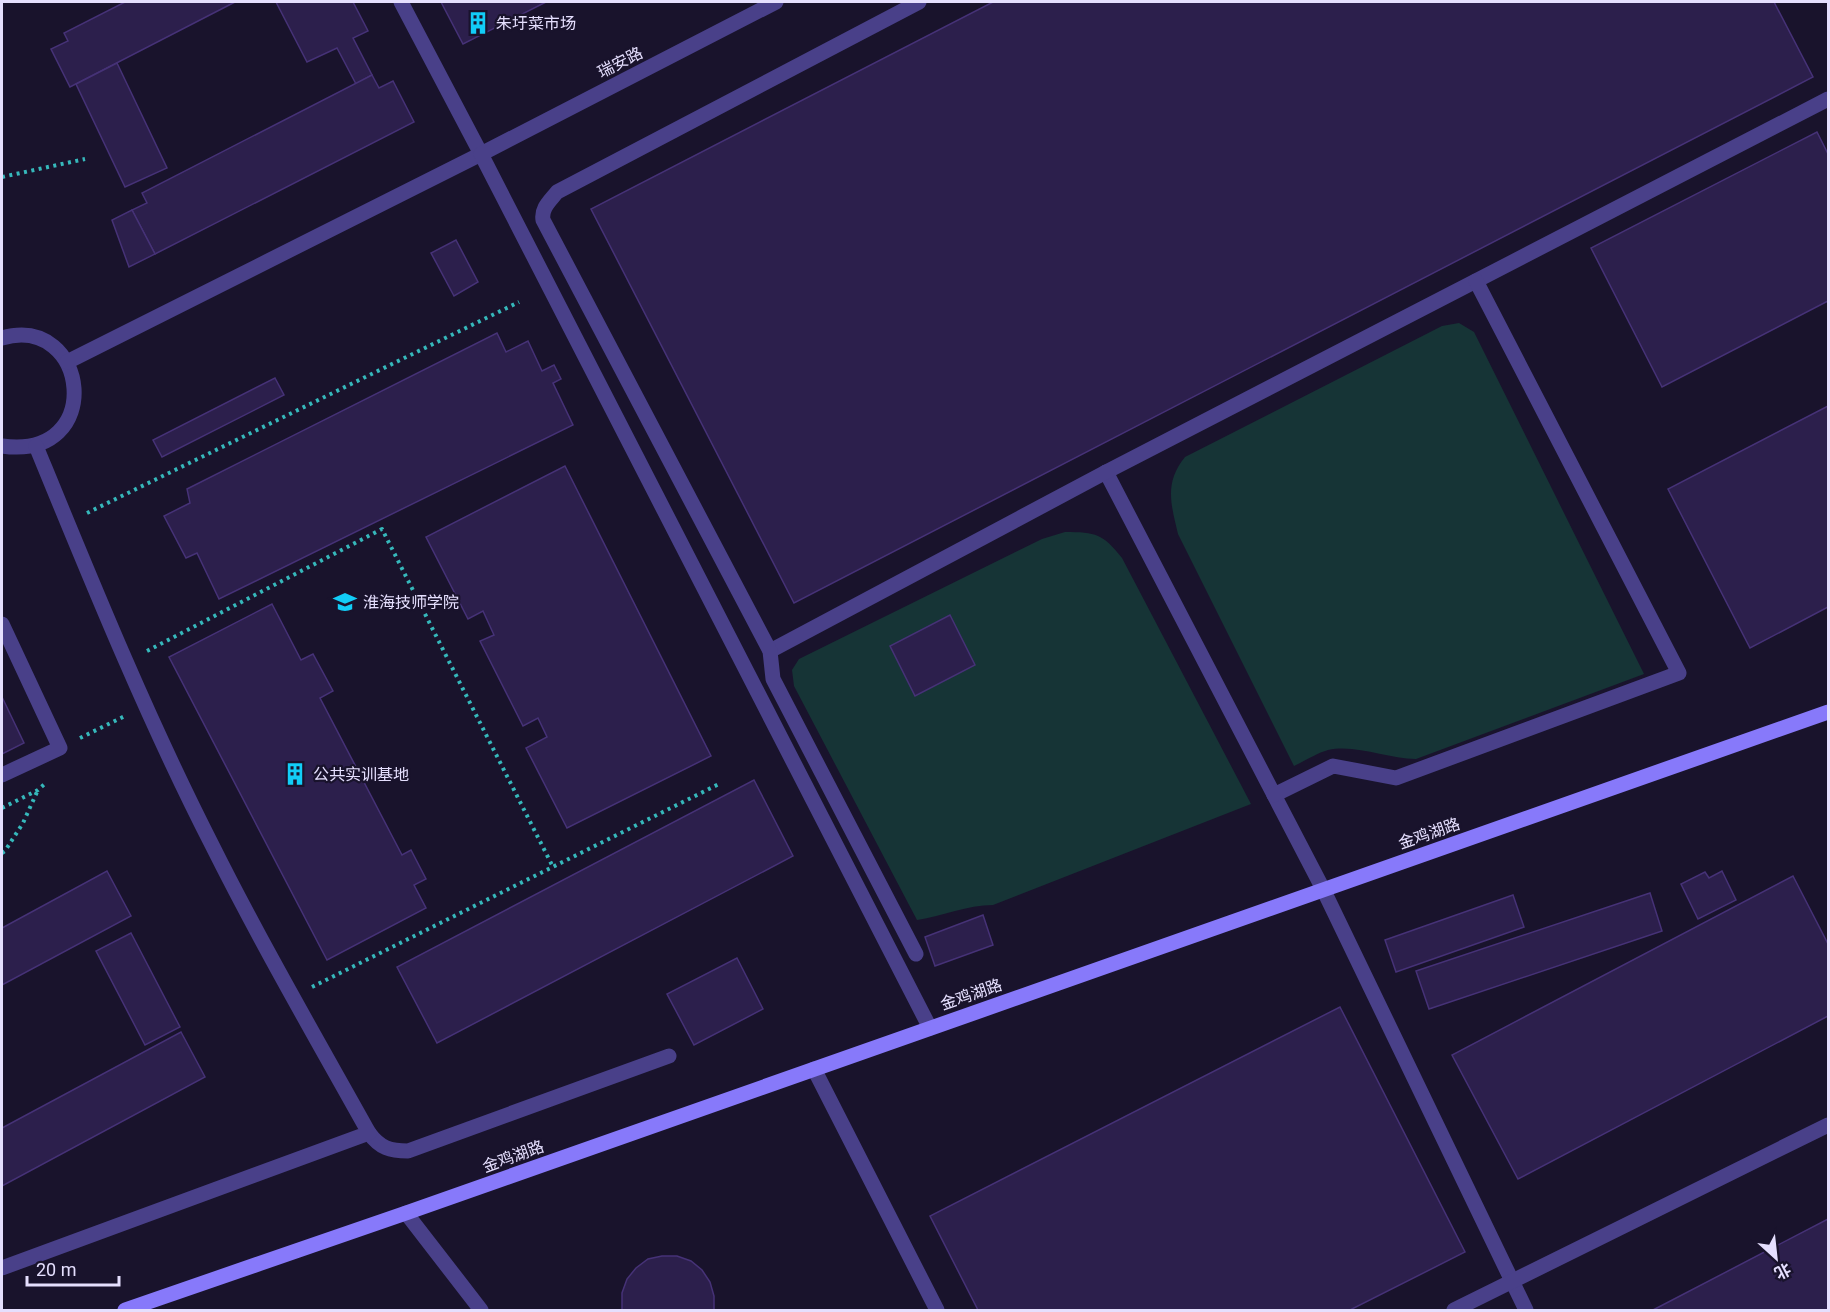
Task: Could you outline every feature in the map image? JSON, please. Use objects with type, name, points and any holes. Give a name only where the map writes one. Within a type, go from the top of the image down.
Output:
[{"type":"street","points":[[401,2],[930,1028]]},
{"type":"street","name":"瑞安路","points":[[67,362],[481,154],[776,2]]},
{"type":"street","points":[[916,954],[773,679],[770,651],[543,220],[542,214],[545,206],[557,192],[919,2]]},
{"type":"street","points":[[770,651],[1106,472],[1828,99]]},
{"type":"street","points":[[1274,795],[1333,766],[1396,778],[1679,673],[1476,281]]},
{"type":"street","points":[[2,338],[12,335],[28,336],[44,341],[57,350],[67,362],[74,378],[75,394],[72,411],[64,426],[51,438],[36,446],[18,449],[2,446]]},
{"type":"street","points":[[36,446],[146,706],[212,845],[293,997],[369,1133],[377,1143],[391,1151],[408,1151],[669,1056]]},
{"type":"street","points":[[1106,472],[1323,889],[1526,1311]]},
{"type":"street","points":[[2,624],[60,748],[2,776]]},
{"type":"street","name":"金鸡湖路","points":[[125,1311],[1828,712]]},
{"type":"street","points":[[814,1069],[938,1311]]},
{"type":"street","points":[[1454,1311],[1828,1125]]},
{"type":"street","points":[[2,1268],[369,1133]]},
{"type":"street","points":[[406,1213],[481,1311]]},
{"type":"path","points":[[2,177],[85,159]]},
{"type":"path","points":[[68,523],[519,302]]},
{"type":"path","points":[[127,662],[382,529],[553,867]]},
{"type":"path","points":[[60,748],[146,706]]},
{"type":"path","points":[[293,997],[721,783]]},
{"type":"path","points":[[2,853],[23,823],[38,790]]},
{"type":"green space","points":[[1459,323],[1474,332],[1644,674],[1416,759],[1361,750],[1339,749],[1324,751],[1294,766],[1178,534],[1171,494],[1174,476],[1185,457],[1442,326]]},
{"type":"green space","points":[[1065,532],[1098,536],[1104,539],[1122,558],[1251,804],[993,905],[917,920],[794,686],[792,670],[799,659],[1042,539]]},
{"type":"building","points":[[125,2],[235,2],[70,87],[51,49],[68,41],[64,33]]},
{"type":"building","points":[[276,2],[353,2],[368,31],[353,38],[372,75],[356,84],[337,48],[307,62]]},
{"type":"building","name":"朱圩菜市场","points":[[441,2],[546,2],[463,44]]},
{"type":"building","points":[[993,2],[1774,2],[1813,77],[794,603],[591,209]]},
{"type":"building","points":[[117,63],[167,168],[125,187],[76,84]]},
{"type":"building","points":[[372,75],[379,88],[393,81],[414,122],[155,254],[132,210],[147,203],[142,193]]},
{"type":"building","points":[[1817,132],[1828,154],[1828,301],[1662,387],[1591,248]]},
{"type":"building","points":[[132,210],[155,254],[129,267],[112,220]]},
{"type":"building","points":[[456,240],[478,282],[454,296],[431,253]]},
{"type":"building","points":[[497,333],[506,352],[528,341],[542,371],[554,365],[561,379],[553,383],[573,425],[219,599],[197,553],[186,558],[164,516],[190,503],[187,489]]},
{"type":"building","points":[[275,378],[284,395],[162,457],[153,440]]},
{"type":"building","points":[[1828,406],[1828,607],[1750,648],[1668,489]]},
{"type":"building","points":[[565,466],[711,756],[567,828],[526,748],[547,737],[538,718],[523,726],[480,641],[494,635],[483,611],[468,619],[426,537]]},
{"type":"building","name":"公共实训基地","points":[[272,604],[301,660],[313,654],[333,691],[320,698],[402,855],[411,850],[426,879],[414,885],[426,908],[327,960],[169,657]]},
{"type":"building","points":[[950,615],[975,665],[915,696],[890,646]]},
{"type":"building","points":[[2,697],[24,743],[2,754]]},
{"type":"building","points":[[754,780],[793,856],[437,1043],[397,967]]},
{"type":"building","points":[[107,871],[131,916],[2,985],[2,928]]},
{"type":"building","points":[[1722,871],[1736,900],[1698,919],[1681,884],[1705,872],[1709,878]]},
{"type":"building","points":[[1793,876],[1828,944],[1828,1016],[1518,1179],[1452,1055]]},
{"type":"building","points":[[1650,893],[1662,931],[1429,1009],[1416,971]]},
{"type":"building","points":[[1513,895],[1524,927],[1396,972],[1385,940]]},
{"type":"building","points":[[983,915],[993,945],[935,966],[925,937]]},
{"type":"building","points":[[131,933],[180,1027],[145,1045],[96,951]]},
{"type":"building","points":[[737,958],[763,1009],[694,1045],[667,994]]},
{"type":"building","points":[[1340,1007],[1465,1252],[1350,1310],[978,1310],[930,1216]]},
{"type":"building","points":[[181,1032],[205,1077],[2,1186],[2,1128]]},
{"type":"building","points":[[1828,1219],[1828,1310],[1653,1310]]},
{"type":"building","points":[[677,1256],[691,1261],[702,1270],[710,1282],[714,1296],[714,1310],[622,1310],[622,1293],[627,1279],[648,1259]]},
{"type":"place","name":"朱圩菜市场","points":[[478,23]]},
{"type":"place","name":"淮海技师学院","points":[[345,602]]},
{"type":"place","name":"公共实训基地","points":[[295,774]]}]
